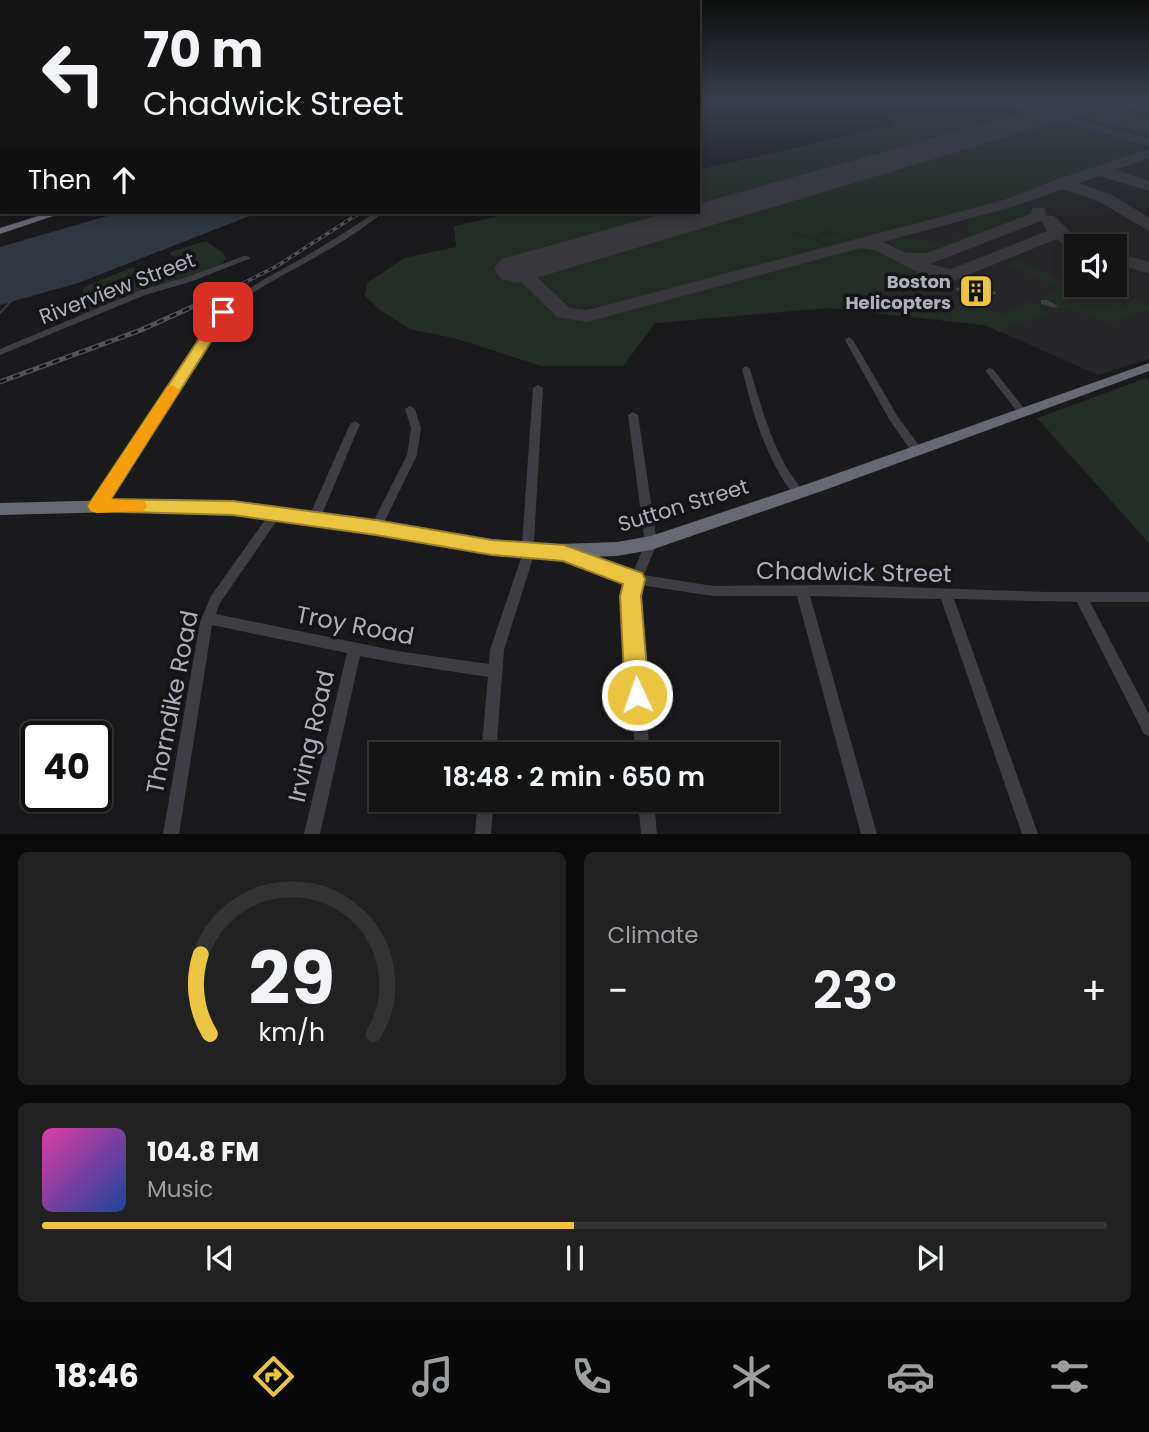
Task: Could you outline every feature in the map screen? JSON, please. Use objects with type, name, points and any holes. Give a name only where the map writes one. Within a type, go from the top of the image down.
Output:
[{"type":"highway","points":[[0,229],[37,214]]},
{"type":"highway","points":[[22,224],[47,214]]},
{"type":"highway","points":[[0,229],[54,214]]},
{"type":"highway","name":"Sutton Street","points":[[0,509],[195,506],[276,513],[527,552],[564,553],[617,549],[651,543],[799,493],[1149,367]]},
{"type":"street","points":[[97,506],[216,321],[234,300],[317,253],[377,214]]},
{"type":"street","name":"Riverview Street","points":[[0,352],[142,293],[200,276],[247,258]]},
{"type":"street","points":[[1044,302],[1054,306]]},
{"type":"street","points":[[849,340],[894,419],[917,451]]},
{"type":"street","points":[[746,369],[783,472],[789,484],[799,493]]},
{"type":"street","points":[[990,371],[1023,413]]},
{"type":"street","points":[[490,742],[493,671],[504,624],[527,552],[538,388]]},
{"type":"street","points":[[376,528],[412,455],[416,429],[410,409]]},
{"type":"street","points":[[633,415],[651,543],[635,579],[631,596],[641,742]]},
{"type":"street","points":[[314,519],[355,424]]},
{"type":"street","name":"Thorndike Road","points":[[172,834],[208,618],[215,600],[276,513]]},
{"type":"street","name":"Chadwick Street","points":[[564,553],[635,579],[713,591],[1149,597]]},
{"type":"street","points":[[802,591],[869,834]]},
{"type":"street","points":[[946,595],[1030,834]]},
{"type":"street","points":[[1081,597],[1149,729]]},
{"type":"street","name":"Troy Road","points":[[208,618],[355,649],[493,671]]},
{"type":"street","name":"Irving Road","points":[[312,834],[355,649]]},
{"type":"street","points":[[483,834],[485,812]]},
{"type":"street","points":[[647,812],[649,834]]},
{"type":"shaded area","points":[[830,140],[1149,140],[1149,359],[1098,375],[985,325],[829,308],[655,323],[623,366],[541,366],[458,339],[410,329],[380,310],[365,296],[367,283],[405,258],[456,247],[455,226],[509,214],[700,214],[700,170]]},
{"type":"shaded area","points":[[830,140],[938,140],[700,207],[700,170]]},
{"type":"shaded area","points":[[986,140],[1127,140],[1149,146],[1149,151],[1007,200],[854,241],[832,230],[818,231],[827,237],[838,235],[850,242],[831,247],[800,231],[792,232],[790,235],[802,239],[807,237],[826,248],[601,306],[576,307],[558,298],[537,278],[538,272]]},
{"type":"shaded area","points":[[1017,204],[1029,207],[1035,212],[925,255],[908,254],[888,242],[895,236],[941,243],[969,235],[968,217]]},
{"type":"shaded area","points":[[114,214],[255,214],[78,283],[0,305],[0,247]]},
{"type":"shaded area","points":[[509,214],[679,214],[505,263],[557,314],[573,319],[586,319],[858,247],[873,249],[931,280],[909,288],[887,288],[880,291],[880,294],[906,308],[927,299],[955,307],[969,299],[1001,315],[1029,301],[1050,312],[1037,319],[1004,327],[1000,332],[985,325],[829,308],[655,323],[623,366],[541,366],[458,339],[410,329],[380,310],[365,296],[367,283],[405,258],[456,247],[454,226]]},
{"type":"shaded area","points":[[206,241],[222,252],[226,258],[222,264],[77,319],[84,287],[133,267],[141,280],[146,280],[178,262],[179,258],[170,255],[170,252]]},
{"type":"shaded area","points":[[1016,260],[1064,281],[1064,297],[1101,297],[1122,306],[1135,298],[1149,305],[1149,312],[1146,310],[1110,323],[1070,308],[1065,311],[1038,299],[1059,288],[1008,264]]},
{"type":"shaded area","points":[[1146,378],[1149,380],[1149,543],[1037,418]]},
{"type":"building","name":"Boston Helicopters","points":[[973,282],[997,293],[979,301],[955,289]]},
{"type":"waterway","points":[[0,313],[12,300]]},
{"type":"taxiway","points":[[1141,140],[1149,142]]},
{"type":"taxiway","points":[[1098,171],[1149,153]]},
{"type":"taxiway","points":[[1061,185],[1098,171]]},
{"type":"taxiway","points":[[1098,171],[1112,173],[1149,186]]},
{"type":"taxiway","points":[[1057,184],[1061,185]]},
{"type":"taxiway","points":[[517,269],[564,313],[587,316],[1010,203],[1061,185]]},
{"type":"taxiway","points":[[1061,185],[1106,198],[1149,226]]},
{"type":"taxiway","points":[[905,258],[929,259],[1037,217],[1039,211]]},
{"type":"taxiway","points":[[1048,219],[1057,228]]},
{"type":"taxiway","points":[[861,243],[882,247],[929,271],[953,275],[1054,234],[1057,228]]},
{"type":"taxiway","points":[[1057,228],[1064,236]]},
{"type":"taxiway","points":[[1127,261],[1149,268]]},
{"type":"runway","points":[[517,269],[963,140]]},
{"type":"railway","points":[[231,289],[277,266],[358,214]]},
{"type":"railway","points":[[0,382],[141,330],[231,289]]},
{"type":"slow traffic","points":[[138,506],[97,506],[172,390]]},
{"type":"place","name":"Boston Helicopters","points":[[976,291]]},
{"type":"route","points":[[223,312],[97,506],[233,508],[492,548],[564,553],[635,579],[631,596],[637,695]]}]
